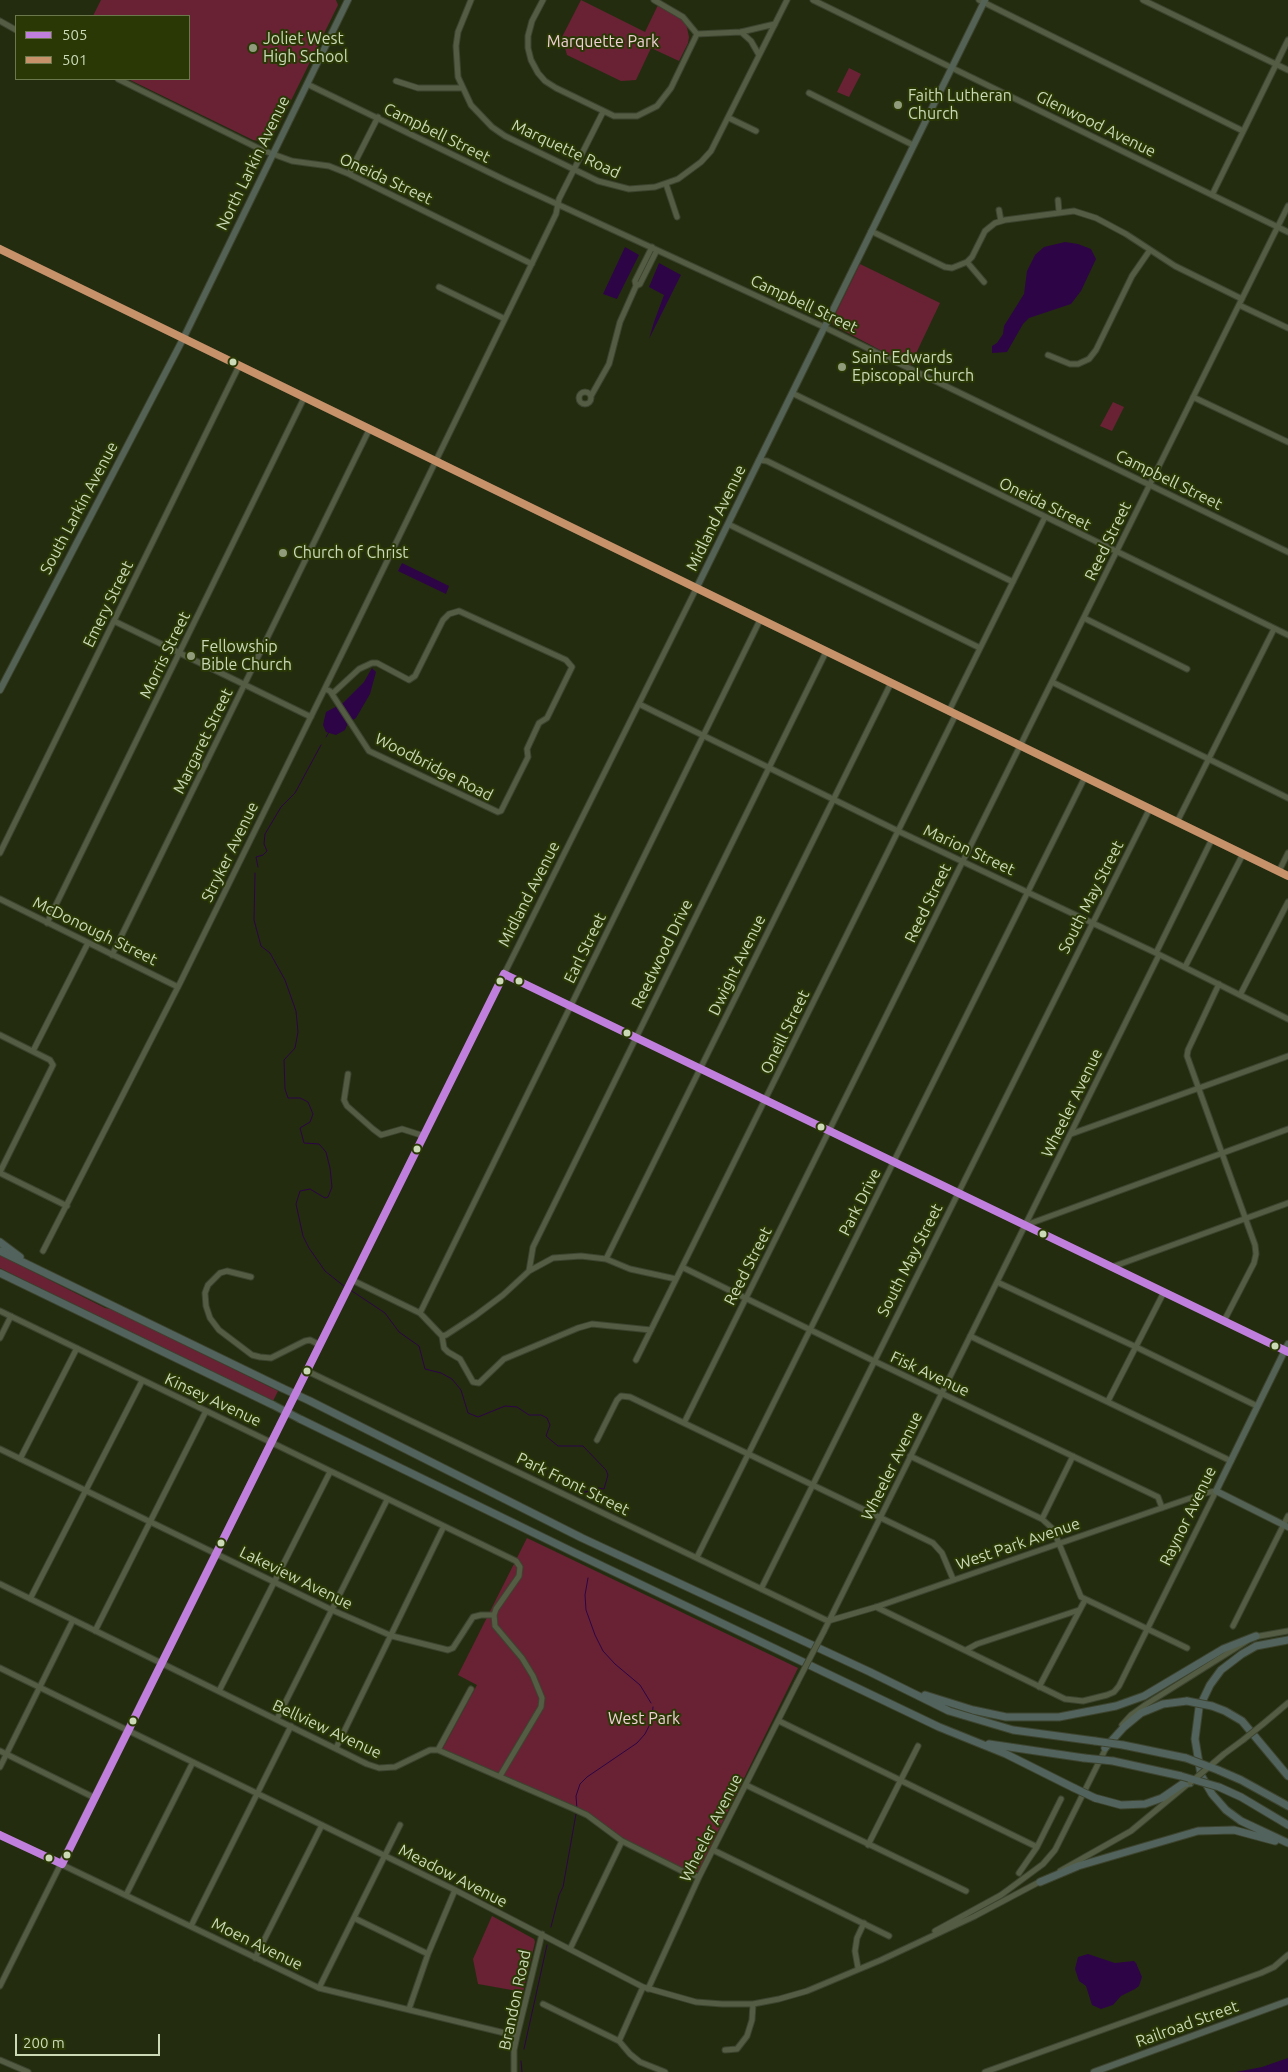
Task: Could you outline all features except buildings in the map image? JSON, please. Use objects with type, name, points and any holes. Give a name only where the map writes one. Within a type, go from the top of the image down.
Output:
[{"type":"highway","points":[[0,1242],[35,1268]]},
{"type":"highway","points":[[0,1251],[310,1401],[582,1538],[870,1672],[949,1711],[1013,1730],[1123,1745],[1186,1758],[1241,1780],[1288,1806]]},
{"type":"highway","points":[[0,1273],[575,1553],[939,1727],[976,1742],[1095,1798],[1121,1805],[1145,1804],[1162,1798],[1184,1784],[1190,1783]]},
{"type":"highway","points":[[870,1672],[941,1701],[973,1710],[1006,1717],[1036,1719],[1059,1717],[1116,1706],[1144,1696],[1223,1649],[1256,1636]]},
{"type":"highway","points":[[1288,1640],[1256,1646],[1221,1670],[1210,1685],[1199,1708],[1194,1739],[1201,1775],[1212,1794],[1226,1810],[1240,1821],[1288,1844]]},
{"type":"highway","points":[[1106,1748],[1124,1727],[1141,1713],[1162,1704],[1188,1701],[1212,1706],[1242,1721],[1288,1776]]},
{"type":"highway","points":[[976,1742],[1113,1761],[1181,1776],[1219,1787],[1241,1797],[1288,1825]]},
{"type":"highway","points":[[1040,1882],[1078,1866],[1198,1830],[1234,1830],[1288,1844]]},
{"type":"main road","name":"North Larkin Avenue","points":[[183,339],[348,0]]},
{"type":"main road","name":"Midland Avenue","points":[[696,589],[983,1]]},
{"type":"main road","points":[[0,249],[1288,876]]},
{"type":"main road","name":"South Larkin Avenue","points":[[0,690],[183,339]]},
{"type":"main road","name":"Raynor Avenue","points":[[1216,1491],[1288,1344]]},
{"type":"main road","points":[[1216,1491],[1286,1526]]},
{"type":"main road","name":"Railroad Street","points":[[1094,2072],[1288,2001]]},
{"type":"street","name":"Marquette Road","points":[[471,0],[458,32],[456,46],[456,63],[462,88],[471,105],[492,127],[505,136],[598,181],[629,189],[643,189],[666,184],[684,175],[701,162],[711,151],[787,0]]},
{"type":"street","points":[[543,0],[532,21],[528,36],[531,60],[545,81],[614,116],[637,116],[657,106],[672,88],[697,34]]},
{"type":"street","points":[[654,0],[684,17],[697,34]]},
{"type":"street","name":"Glenwood Avenue","points":[[813,0],[1288,232]]},
{"type":"street","points":[[1143,0],[1288,70]]},
{"type":"street","points":[[983,1],[1243,131]]},
{"type":"street","points":[[0,21],[15,29]]},
{"type":"street","points":[[697,34],[741,32],[775,24]]},
{"type":"street","points":[[741,32],[751,41],[759,55]]},
{"type":"street","points":[[1212,195],[1288,40]]},
{"type":"street","name":"Oneida Street","points":[[120,80],[273,154],[297,162],[329,166],[349,174],[532,264]]},
{"type":"street","points":[[396,81],[418,88],[462,88]]},
{"type":"street","name":"Campbell Street","points":[[307,84],[558,204],[824,327],[1288,552]]},
{"type":"street","points":[[809,93],[913,145]]},
{"type":"street","name":"Stryker Avenue","points":[[43,1251],[178,988],[532,264],[556,214],[558,204],[574,168],[603,112]]},
{"type":"street","points":[[349,174],[378,117]]},
{"type":"street","points":[[729,118],[756,131]]},
{"type":"street","points":[[666,184],[677,217]]},
{"type":"street","points":[[1058,200],[1059,212]]},
{"type":"street","name":"Reed Street","points":[[684,1424],[1288,206]]},
{"type":"street","points":[[999,210],[1001,221]]},
{"type":"street","points":[[871,231],[945,267],[958,267],[972,257],[985,230],[1001,221],[1074,211],[1096,218],[1126,234],[1175,266],[1288,328]]},
{"type":"street","points":[[591,396],[609,364],[620,322],[636,286],[635,281],[654,248]]},
{"type":"street","points":[[1048,355],[1070,364],[1078,364],[1089,359],[1096,350],[1132,276],[1150,250]]},
{"type":"street","points":[[967,262],[984,282]]},
{"type":"street","points":[[439,287],[505,319]]},
{"type":"street","name":"Emery Street","points":[[0,853],[239,366]]},
{"type":"street","name":"Oneida Street","points":[[792,393],[1116,553],[1288,635]]},
{"type":"street","points":[[1193,397],[1288,442]]},
{"type":"street","name":"Morris Street","points":[[47,923],[304,398]]},
{"type":"street","name":"Margaret Street","points":[[112,955],[369,430]]},
{"type":"street","points":[[759,460],[766,461],[1013,582]]},
{"type":"street","points":[[949,711],[1045,517]]},
{"type":"street","points":[[728,524],[980,648]]},
{"type":"street","name":"Midland Avenue","points":[[0,1986],[696,589]]},
{"type":"street","name":"Woodbridge Road","points":[[325,689],[332,694],[369,751],[498,812],[501,810],[528,757],[527,749],[539,723],[547,718],[572,667],[566,660],[459,611],[449,614],[443,620],[415,676],[409,680],[377,663],[372,663],[359,669],[332,694]]},
{"type":"street","points":[[1084,618],[1188,669]]},
{"type":"street","name":"Earl Street","points":[[420,1314],[760,620]]},
{"type":"street","points":[[114,621],[311,717]]},
{"type":"street","points":[[1177,822],[1274,628]]},
{"type":"street","name":"Reedwood Drive","points":[[529,1271],[533,1247],[826,652]]},
{"type":"street","points":[[1052,682],[1288,798]]},
{"type":"street","name":"Dwight Avenue","points":[[606,1259],[891,683]]},
{"type":"street","name":"Marion Street","points":[[639,704],[898,831],[1093,922],[1220,984],[1288,1020]]},
{"type":"street","name":"Oneill Street","points":[[636,1360],[956,714]]},
{"type":"street","name":"Park Drive","points":[[696,1557],[1086,777]]},
{"type":"street","name":"South May Street","points":[[762,1589],[1150,808]]},
{"type":"street","name":"Wheeler Avenue","points":[[619,2041],[699,1877],[942,1394],[1212,839]]},
{"type":"street","points":[[1279,871],[1288,853]]},
{"type":"street","points":[[1185,968],[1243,854]]},
{"type":"street","name":"McDonough Street","points":[[0,899],[178,988]]},
{"type":"street","points":[[1240,995],[1288,902]]},
{"type":"street","points":[[33,1052],[88,943]]},
{"type":"street","points":[[504,974],[1286,1351]]},
{"type":"street","points":[[1220,984],[1188,1050],[1187,1056],[1255,1245],[1254,1263],[1224,1322]]},
{"type":"street","points":[[0,1035],[50,1060],[53,1065],[0,1172],[67,1206]]},
{"type":"street","points":[[1070,1134],[1198,1090],[1288,1056]]},
{"type":"street","points":[[348,1074],[344,1100],[347,1106],[373,1129],[381,1135],[402,1129],[424,1136]]},
{"type":"street","points":[[1025,1225],[1288,1129]]},
{"type":"street","points":[[1112,1267],[1288,1203]]},
{"type":"street","points":[[442,1336],[475,1316],[503,1295],[529,1271],[553,1258],[581,1256],[606,1259],[630,1269],[676,1279]]},
{"type":"street","name":"Fisk Avenue","points":[[682,1267],[874,1362],[1158,1497],[1162,1508]]},
{"type":"street","points":[[251,1277],[227,1272],[220,1273],[208,1285],[205,1293],[206,1306],[210,1318],[220,1330],[252,1355],[260,1357],[271,1358],[305,1340],[310,1340],[320,1345]]},
{"type":"street","points":[[352,1280],[420,1314],[442,1336],[444,1348],[460,1359],[473,1382],[479,1383],[504,1359],[578,1328],[592,1324],[651,1330]]},
{"type":"street","points":[[997,1282],[1257,1406]]},
{"type":"street","points":[[1108,1401],[1164,1292]]},
{"type":"street","name":"Kinsey Avenue","points":[[0,1311],[516,1561],[520,1567],[519,1576],[494,1615]]},
{"type":"street","points":[[0,1338],[11,1316]]},
{"type":"street","points":[[970,1336],[1231,1461]]},
{"type":"street","points":[[20,1459],[77,1348]]},
{"type":"street","name":"Park Front Street","points":[[307,1371],[828,1621]]},
{"type":"street","points":[[30,1599],[142,1381]]},
{"type":"street","points":[[597,1440],[617,1400],[621,1396],[630,1397],[933,1543],[942,1553],[953,1579]]},
{"type":"street","points":[[95,1631],[206,1411]]},
{"type":"street","name":"Lakeview Avenue","points":[[0,1449],[332,1610],[392,1636],[448,1650],[453,1648],[472,1617],[494,1615]]},
{"type":"street","points":[[910,1456],[1042,1519],[1053,1529],[1081,1597],[1187,1648]]},
{"type":"street","points":[[1042,1519],[1073,1456]]},
{"type":"street","points":[[219,1691],[330,1472]]},
{"type":"street","name":"West Park Avenue","points":[[828,1621],[876,1607],[1205,1492],[1216,1491]]},
{"type":"street","name":"Raynor Avenue","points":[[1039,1687],[1073,1701],[1083,1701],[1114,1692],[1119,1686],[1216,1491]]},
{"type":"street","points":[[277,1719],[387,1500]]},
{"type":"street","points":[[1233,1626],[1286,1526],[1288,1516]]},
{"type":"street","points":[[336,1748],[444,1526]]},
{"type":"street","name":"Bellview Avenue","points":[[0,1584],[367,1764],[385,1768],[395,1767],[430,1750],[438,1750]]},
{"type":"street","points":[[876,1607],[1039,1687],[1085,1600]]},
{"type":"street","points":[[966,1650],[977,1644],[1079,1610]]},
{"type":"street","points":[[494,1615],[495,1626],[522,1658],[539,1687],[542,1698],[542,1707],[535,1721],[500,1776]]},
{"type":"street","points":[[0,1767],[73,1620]]},
{"type":"street","points":[[909,1946],[1001,1895],[1043,1864],[1055,1850],[1106,1748],[1131,1715],[1256,1636],[1288,1631]]},
{"type":"street","name":"Meadow Avenue","points":[[0,1668],[455,1890],[646,1988],[696,2002],[753,2004],[807,1991],[858,1968],[881,1960],[909,1946]]},
{"type":"street","points":[[471,1688],[438,1750],[587,1815],[622,1841],[684,1872],[699,1877]]},
{"type":"street","points":[[909,1946],[975,1916],[1131,1831],[1288,1703]]},
{"type":"street","points":[[779,1721],[1037,1847]]},
{"type":"street","points":[[191,1926],[290,1726]]},
{"type":"street","points":[[868,1845],[918,1746]]},
{"type":"street","points":[[0,1751],[95,1798]]},
{"type":"street","points":[[126,1895],[193,1762]]},
{"type":"street","points":[[746,1786],[966,1891]]},
{"type":"street","points":[[1018,1873],[1037,1847],[1061,1800]]},
{"type":"street","points":[[255,1958],[322,1825]]},
{"type":"street","points":[[318,1988],[400,1825]]},
{"type":"street","name":"Moen Avenue","points":[[0,1835],[318,1988],[517,2036]]},
{"type":"street","points":[[570,1949],[622,1841]]},
{"type":"street","points":[[713,1850],[889,1936]]},
{"type":"street","points":[[409,2010],[428,1954],[455,1890]]},
{"type":"street","points":[[354,1918],[428,1954]]},
{"type":"street","points":[[858,1968],[855,1951],[857,1938],[864,1923]]},
{"type":"street","name":"Brandon Road","points":[[514,2072],[514,2050],[542,1934]]},
{"type":"street","points":[[985,2072],[1260,1973],[1274,1966],[1288,1955]]},
{"type":"street","points":[[543,2004],[619,2041],[640,2062],[665,2072]]},
{"type":"street","points":[[725,2050],[737,2049],[747,2036],[753,2004]]},
{"type":"street","points":[[0,2060],[28,2072]]},
{"type":"green space","name":"Joliet West High School","points":[[101,0],[336,0],[338,5],[278,127],[269,140],[265,142],[253,140],[130,80],[190,80],[190,15],[94,15]]},
{"type":"green space","name":"Marquette Park","points":[[581,0],[645,32],[658,5],[682,18],[686,23],[689,37],[679,61],[651,48],[636,80],[621,81],[567,55],[562,37]]},
{"type":"green space","points":[[849,68],[861,74],[849,97],[837,92]]},
{"type":"green space","points":[[860,264],[940,303],[910,366],[833,325],[832,321]]},
{"type":"green space","points":[[1113,402],[1124,407],[1112,431],[1100,426]]},
{"type":"green space","points":[[0,1255],[278,1391],[273,1401],[0,1268]]},
{"type":"green space","name":"West Park","points":[[527,1538],[798,1668],[698,1872],[688,1871],[551,1799],[442,1750],[477,1685],[458,1675]]},
{"type":"green space","points":[[492,1916],[534,1939],[535,1942],[523,1992],[478,1984],[473,1959]]},
{"type":"shaded area","points":[[1065,242],[1091,249],[1096,259],[1081,291],[1071,304],[1029,318],[1023,324],[1007,352],[992,353],[992,346],[997,343],[1003,334],[1004,326],[1024,294],[1027,271],[1035,255],[1044,247]]},
{"type":"shaded area","points":[[625,247],[639,255],[617,299],[603,294]]},
{"type":"shaded area","points":[[659,263],[681,275],[649,339],[664,295],[649,287]]},
{"type":"shaded area","points":[[402,563],[449,586],[446,594],[398,571]]},
{"type":"shaded area","points":[[372,668],[376,672],[370,694],[356,718],[348,723],[345,730],[336,735],[326,732],[323,725],[326,712],[343,703],[364,682]]},
{"type":"shaded area","points":[[1088,1954],[1115,1963],[1134,1961],[1142,1977],[1139,1986],[1121,1996],[1113,2005],[1101,2009],[1092,2005],[1086,1986],[1079,1981],[1075,1969],[1078,1957]]},
{"type":"shaded area","points":[[1288,2058],[1288,2072],[1236,2072],[1262,2067]]},
{"type":"waterway","points":[[326,737],[329,732]]},
{"type":"waterway","points":[[258,867],[256,857],[263,855],[267,851],[264,844],[265,834],[281,807],[295,793],[321,745]]},
{"type":"waterway","points":[[255,873],[254,920],[261,946],[270,953],[285,980],[296,1011],[298,1032],[295,1048],[284,1060],[285,1089],[288,1098],[300,1098],[308,1102],[313,1114],[310,1122],[300,1128],[304,1143],[319,1144],[326,1152],[330,1168],[332,1187],[328,1197],[325,1198],[310,1189],[300,1191],[296,1204],[303,1236],[309,1248],[325,1271],[345,1287]]},
{"type":"waterway","points":[[352,1291],[385,1313],[399,1332],[419,1346],[425,1369],[441,1373],[452,1379],[461,1390],[468,1413],[478,1417],[505,1406],[517,1407],[529,1415],[541,1415],[547,1418],[550,1425],[546,1436],[558,1446],[583,1446],[606,1470],[608,1475],[604,1489],[598,1488],[582,1493]]},
{"type":"waterway","points":[[588,1578],[585,1595],[586,1610],[603,1651],[640,1685],[651,1703]]},
{"type":"waterway","points":[[577,1809],[576,1796],[580,1784],[587,1777],[637,1743],[645,1734],[652,1720],[653,1707]]},
{"type":"waterway","points":[[551,1927],[559,1895],[563,1887],[576,1814]]},
{"type":"waterway","points":[[524,2049],[547,1945]]},
{"type":"waterway","points":[[521,2061],[522,2072]]},
{"type":"transit line","name":"501","points":[[0,249],[1288,876]]},
{"type":"transit line","name":"505","points":[[504,974],[1288,1352]]},
{"type":"transit line","name":"505","points":[[62,1864],[504,974]]},
{"type":"transit line","name":"505","points":[[0,1835],[62,1864]]},
{"type":"place","name":"Joliet West High School","points":[[253,48]]},
{"type":"place","name":"Faith Lutheran Church","points":[[898,105]]},
{"type":"place","name":"Saint Edwards Episcopal Church","points":[[842,367]]},
{"type":"place","name":"Church of Christ","points":[[283,553]]},
{"type":"place","name":"Fellowship Bible Church","points":[[191,656]]}]
